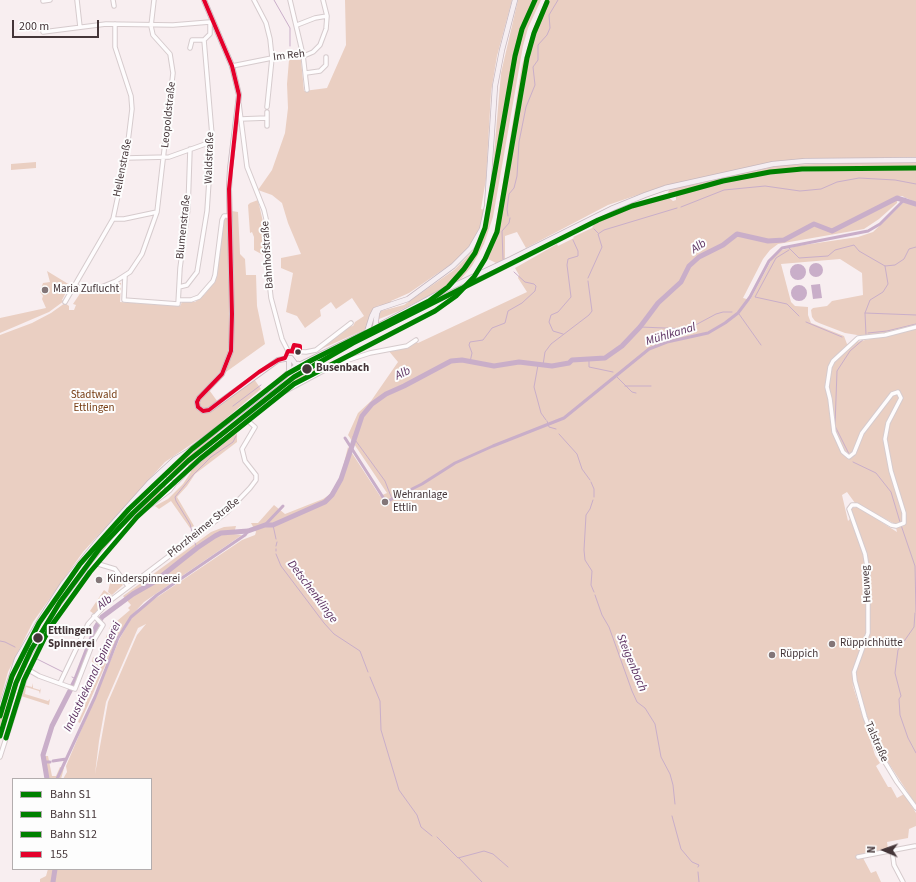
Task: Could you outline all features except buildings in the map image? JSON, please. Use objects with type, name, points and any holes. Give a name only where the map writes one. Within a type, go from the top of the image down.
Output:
[{"type":"main road","points":[[204,0],[211,21],[232,66],[238,86],[239,104],[230,169],[232,342],[229,360],[222,374],[198,400],[197,404],[199,409],[203,411],[209,410],[259,372],[278,360],[287,359],[297,366]]},
{"type":"main road","points":[[367,332],[371,323],[373,312],[408,299],[453,266],[471,248],[482,229],[486,215],[488,196],[495,86],[502,50],[515,0]]},
{"type":"main road","points":[[0,711],[17,659],[42,615],[78,564],[112,523],[161,474],[308,357],[324,352],[367,332],[441,292],[613,208],[665,188],[744,170],[791,162],[916,160]]},
{"type":"main road","points":[[375,328],[379,309]]},
{"type":"main road","points":[[376,318],[379,321],[387,322]]},
{"type":"main road","points":[[371,323],[375,328]]},
{"type":"main road","points":[[287,359],[289,372]]},
{"type":"main road","points":[[142,493],[152,485],[161,474]]},
{"type":"street","points":[[43,1],[50,0]]},
{"type":"street","points":[[77,0],[80,27]]},
{"type":"street","points":[[113,0],[114,6]]},
{"type":"street","points":[[152,24],[154,0]]},
{"type":"street","points":[[254,0],[269,32],[272,58],[267,107]]},
{"type":"street","points":[[290,0],[299,24],[306,74],[306,90]]},
{"type":"street","name":"Im Reh","points":[[232,66],[272,58],[303,55],[313,52],[320,45],[326,29],[327,16],[323,0]]},
{"type":"street","points":[[299,24],[315,18],[327,16]]},
{"type":"street","points":[[43,32],[115,24],[180,25],[211,21]]},
{"type":"street","name":"Waldstraße","points":[[179,287],[187,284],[197,272],[207,211],[211,142],[204,40],[210,34],[211,21]]},
{"type":"street","name":"Hellenstraße","points":[[65,302],[76,286],[112,219],[126,158],[132,109],[131,96],[115,47],[115,24]]},
{"type":"street","name":"Leopoldstraße","points":[[76,286],[85,290],[94,290],[124,276],[134,268],[142,254],[157,212],[172,95],[173,63],[167,49],[153,35],[152,24]]},
{"type":"street","points":[[190,48],[192,40],[204,40]]},
{"type":"street","points":[[306,74],[320,71],[326,65],[326,57]]},
{"type":"street","name":"Bahnhofstraße","points":[[239,104],[245,154],[250,177],[262,205],[266,223],[271,298],[282,339],[288,352]]},
{"type":"street","points":[[267,112],[267,126]]},
{"type":"street","points":[[241,119],[267,118]]},
{"type":"street","points":[[126,158],[164,157],[211,142]]},
{"type":"street","name":"Blumenstraße","points":[[178,302],[180,268],[188,210],[190,149]]},
{"type":"street","points":[[112,219],[124,219],[157,212]]},
{"type":"street","points":[[124,276],[124,300],[178,302],[199,297],[215,275],[222,220],[224,216],[230,216]]},
{"type":"street","points":[[287,359],[288,352],[308,352],[316,350],[351,323]]},
{"type":"street","name":"Heuweg","points":[[856,668],[868,633],[869,604],[865,554],[849,511],[851,506],[855,505],[888,524],[900,525],[904,523],[905,518],[891,471],[885,439],[888,423],[899,403],[900,394],[898,392],[892,394],[862,433],[854,453],[849,457],[843,452],[834,432],[827,387],[830,367],[833,361],[858,338],[885,335],[916,327]]},
{"type":"street","points":[[0,757],[27,669],[38,646],[59,612],[95,563],[140,513],[170,490],[175,483],[278,395],[336,364],[370,353],[407,346],[416,340]]},
{"type":"street","name":"Pforzheimer Straße","points":[[60,683],[83,634],[95,617],[128,586],[226,513],[256,480],[256,475],[244,461],[242,449],[255,427],[248,421]]},
{"type":"street","points":[[161,474],[167,483],[166,492]]},
{"type":"street","points":[[152,485],[161,482],[175,483]]},
{"type":"street","points":[[95,563],[115,569],[128,586]]},
{"type":"street","points":[[27,669],[39,676],[75,689],[94,640],[103,625],[102,622],[95,617]]},
{"type":"street","name":"Talstraße","points":[[856,668],[855,681],[858,693],[877,749],[897,782],[916,808]]},
{"type":"street","points":[[858,857],[916,846]]},
{"type":"street","points":[[892,850],[894,865],[903,882]]},
{"type":"green space","points":[[345,0],[512,0],[497,56],[491,92],[486,179],[481,209],[485,210],[480,227],[470,245],[457,260],[409,293],[391,301],[391,304],[377,306],[371,313],[369,325],[364,330],[321,349],[346,327],[353,326],[355,322],[364,316],[352,298],[336,309],[331,302],[320,310],[321,316],[305,328],[297,316],[286,312],[293,273],[281,268],[281,258],[301,254],[288,223],[282,203],[272,195],[258,190],[272,170],[285,133],[288,108],[287,84],[289,60],[301,60],[304,91],[327,88],[346,45]]},
{"type":"green space","points":[[518,0],[541,0],[528,28],[523,46],[493,217],[484,244],[472,266],[461,279],[399,311],[379,319],[378,318],[381,311],[404,305],[454,270],[471,253],[483,235],[489,213],[501,73]]},
{"type":"green space","points":[[547,0],[916,0],[916,157],[790,160],[664,186],[608,205],[526,248],[517,232],[505,236],[505,259],[496,263],[484,257],[494,233],[522,65],[534,26]]},
{"type":"green space","points":[[916,161],[916,166],[783,169],[721,180],[669,194],[668,192],[670,189],[782,165]]},
{"type":"green space","points":[[36,162],[36,168],[11,170],[11,164]]},
{"type":"green space","points":[[916,169],[916,325],[883,334],[863,336],[845,333],[819,323],[812,317],[811,310],[813,308],[827,306],[832,301],[863,295],[862,273],[840,259],[781,264],[791,302],[795,306],[808,307],[808,315],[811,323],[844,336],[847,344],[916,329],[916,805],[880,750],[852,683],[875,755],[880,763],[876,766],[888,787],[891,787],[897,798],[904,794],[916,813],[916,826],[909,829],[908,838],[887,842],[888,849],[856,856],[857,859],[863,858],[871,873],[876,871],[881,882],[40,882],[40,879],[46,876],[48,870],[152,870],[152,778],[64,778],[67,772],[66,766],[120,638],[132,617],[144,606],[242,540],[255,535],[256,532],[251,523],[258,523],[274,505],[285,514],[323,499],[329,495],[340,479],[348,447],[380,496],[387,493],[348,435],[358,413],[371,401],[398,362],[388,350],[416,342],[418,343],[527,292],[518,278],[519,275],[515,268],[557,244],[558,246],[592,228],[594,224],[634,207],[668,197],[673,201],[676,200],[676,195],[730,180],[780,172]],"holes":[[[898,196],[902,196],[913,201],[913,203],[904,202],[873,232],[858,237],[797,246],[782,250],[772,259],[750,300],[743,298],[763,259],[770,250],[778,244],[864,229],[879,219],[897,203]],[[847,492],[855,503],[895,524],[897,532],[858,507],[852,508],[852,517],[848,521],[842,495]],[[146,624],[137,635],[108,702],[95,774],[106,702],[138,628]]]},
{"type":"green space","points":[[258,200],[263,222],[265,256],[254,250],[254,237],[252,232],[250,233],[248,205]]},
{"type":"green space","name":"Stadtwald Ettlingen","points":[[232,211],[238,212],[240,254],[245,259],[246,275],[256,275],[257,306],[265,344],[226,372],[222,369],[207,387],[220,405],[254,379],[261,389],[211,431],[165,462],[83,552],[33,622],[8,672],[0,701],[0,335],[32,323],[51,313],[65,303],[69,306],[69,310],[74,310],[76,305],[73,304],[81,292],[96,291],[116,283],[121,283],[120,302],[180,306],[182,302],[195,302],[205,294],[216,279],[224,219],[232,218]]},
{"type":"green space","points":[[47,271],[70,285],[62,300],[64,301],[49,312],[0,333],[0,318],[46,308],[42,299],[43,296],[40,292],[43,283],[50,282]]},
{"type":"green space","points":[[335,360],[336,362],[278,394],[267,402],[296,379]]},
{"type":"green space","points":[[245,420],[246,422],[188,468],[188,465]]},
{"type":"green space","points":[[217,432],[218,433],[168,476],[169,472]]},
{"type":"green space","points":[[237,433],[237,442],[195,474],[177,497],[194,526],[190,528],[171,501],[159,509],[155,506],[168,499],[183,484],[191,472],[190,470]]},
{"type":"green space","points":[[160,489],[162,493],[128,522],[99,556],[97,555],[128,519]]},
{"type":"green space","points":[[236,526],[234,534],[242,535],[144,602],[132,615],[119,634],[80,723],[78,722],[85,707],[84,702],[88,693],[86,692],[86,689],[96,665],[92,662],[93,657],[98,659],[107,634],[109,635],[112,630],[109,629],[110,627],[130,610],[128,608],[131,605],[123,596],[211,532],[224,527]]},
{"type":"green space","points":[[115,576],[123,585],[112,595],[108,592],[110,583]]},
{"type":"green space","points":[[104,590],[112,596],[94,614],[90,611]]},
{"type":"green space","points":[[18,663],[20,664],[13,681],[0,727],[0,720]]},
{"type":"green space","points":[[33,683],[33,688],[40,690],[41,688],[40,694],[39,691],[26,687],[25,694],[48,701],[50,699],[49,705],[21,696],[24,685],[32,687]]},
{"type":"green space","points":[[44,756],[48,756],[52,776],[56,776],[60,767],[64,768],[61,778],[48,778]]},
{"type":"shaded area","points":[[813,263],[819,263],[823,267],[823,273],[819,277],[813,277],[809,273],[809,267]]},
{"type":"shaded area","points":[[795,264],[801,264],[806,269],[804,278],[801,280],[795,280],[790,275],[790,269]]},
{"type":"shaded area","points":[[820,284],[822,298],[813,299],[811,285]]},
{"type":"shaded area","points":[[799,285],[805,287],[807,293],[805,299],[799,301],[793,299],[791,293],[793,287]]},
{"type":"waterway","points":[[274,0],[290,28],[290,46]]},
{"type":"waterway","points":[[508,216],[507,209],[509,194],[514,188],[517,176],[519,142],[526,107],[535,85],[533,67],[538,60],[538,45],[547,35],[550,28],[549,15],[558,0]]},
{"type":"waterway","points":[[681,207],[724,190],[765,186],[800,191],[821,189],[837,182],[859,178],[895,180],[916,184]]},
{"type":"waterway","name":"Alb","points":[[47,778],[43,755],[52,726],[76,679],[96,627],[102,617],[133,594],[154,582],[197,548],[215,536],[221,533],[248,531],[265,525],[273,525],[325,502],[332,495],[341,479],[362,416],[372,404],[386,394],[451,361],[462,360],[494,366],[519,362],[552,366],[569,363],[572,360],[605,358],[622,346],[640,327],[658,303],[681,282],[689,266],[699,257],[723,245],[737,234],[768,241],[784,240],[814,224],[832,231],[897,198],[916,204]]},
{"type":"waterway","name":"Mühlkanal","points":[[345,438],[386,502],[422,484],[455,463],[493,446],[564,418],[649,349],[667,342],[708,333],[725,323],[738,313],[750,297],[769,261],[782,248],[868,231],[880,224],[905,199]]},
{"type":"waterway","points":[[588,278],[602,247],[598,234],[604,230],[677,208]]},
{"type":"waterway","points":[[503,259],[502,231],[509,223],[510,218]]},
{"type":"waterway","points":[[594,229],[598,233]]},
{"type":"waterway","points":[[563,334],[553,331],[549,322],[551,315],[558,312],[571,297],[567,265],[568,259],[578,256],[578,251],[573,240]]},
{"type":"waterway","points":[[789,248],[799,258],[828,256],[835,250],[854,245],[859,251],[885,266],[895,265],[904,259],[909,249],[916,247]]},
{"type":"waterway","points":[[789,250],[776,258],[755,297],[787,304],[799,316]]},
{"type":"waterway","points":[[866,335],[865,313],[870,300],[883,292],[888,284],[885,266]]},
{"type":"waterway","points":[[470,362],[472,353],[469,345],[470,342],[483,340],[492,328],[505,323],[508,311],[522,303],[535,291],[536,286],[534,284],[525,282],[514,272]]},
{"type":"waterway","points":[[543,365],[545,352],[551,344],[589,315],[592,311],[588,281]]},
{"type":"waterway","points":[[640,327],[688,329],[716,314],[732,312]]},
{"type":"waterway","points":[[865,313],[916,315]]},
{"type":"waterway","points":[[739,314],[761,345]]},
{"type":"waterway","points":[[806,322],[842,337]]},
{"type":"waterway","points":[[868,333],[887,331],[916,324]]},
{"type":"waterway","points":[[849,454],[835,426],[837,371],[850,351],[865,338]]},
{"type":"waterway","points":[[589,359],[589,367],[613,372]]},
{"type":"waterway","points":[[538,365],[534,387],[541,413],[546,420]]},
{"type":"waterway","points":[[617,377],[632,392],[636,393]]},
{"type":"waterway","points":[[233,406],[261,385]]},
{"type":"waterway","points":[[625,386],[651,386]]},
{"type":"waterway","name":"Mühlkanal","points":[[547,421],[549,427],[556,429]]},
{"type":"waterway","name":"Steigenbach","points":[[559,434],[577,454],[582,469],[590,480]]},
{"type":"waterway","points":[[193,536],[190,524],[175,497],[193,475],[211,457],[233,442],[236,436]]},
{"type":"waterway","points":[[353,437],[385,481],[392,499]]},
{"type":"waterway","points":[[853,462],[876,473],[891,492],[900,522]]},
{"type":"waterway","name":"Steigenbach","points":[[591,482],[594,489],[594,497]]},
{"type":"waterway","name":"Steigenbach","points":[[593,500],[586,515],[584,550],[585,560],[592,571],[591,585],[594,592]]},
{"type":"waterway","name":"Industriekanal Spinnerei","points":[[265,525],[283,506]]},
{"type":"waterway","points":[[273,525],[276,539]]},
{"type":"waterway","points":[[901,525],[915,566],[916,612]]},
{"type":"waterway","name":"Industriekanal Spinnerei","points":[[57,778],[95,697],[118,638],[131,617],[157,595],[245,535],[248,531]]},
{"type":"waterway","points":[[276,546],[277,542]]},
{"type":"waterway","name":"Alb","points":[[195,543],[197,548]]},
{"type":"waterway","name":"Detschenklinge","points":[[276,554],[281,566],[324,623],[334,634],[360,651],[368,672]]},
{"type":"waterway","name":"Steigenbach","points":[[595,595],[602,615],[609,627],[637,702],[645,708],[655,724],[661,757],[670,774],[673,785],[675,804]]},
{"type":"waterway","points":[[915,613],[914,627],[898,650],[895,673],[901,696],[899,699],[900,715],[908,738],[916,753]]},
{"type":"waterway","points":[[0,641],[15,647]]},
{"type":"waterway","points":[[35,658],[63,672]]},
{"type":"waterway","name":"Alb","points":[[72,677],[76,679]]},
{"type":"waterway","points":[[370,677],[380,701],[381,730],[399,790],[417,815],[421,827],[432,836]]},
{"type":"waterway","points":[[53,761],[66,759]]},
{"type":"waterway","name":"Alb","points":[[44,762],[50,762]]},
{"type":"waterway","name":"Steigenbach","points":[[672,816],[681,849],[692,862],[699,865],[698,867]]},
{"type":"waterway","points":[[437,837],[458,858],[484,851],[493,854],[508,867]]},
{"type":"waterway","points":[[459,858],[482,882]]},
{"type":"waterway","name":"Alb","points":[[53,882],[55,870]]},
{"type":"waterway","name":"Steigenbach","points":[[698,872],[699,882]]},
{"type":"rail line","name":"S12","points":[[0,716],[12,676],[39,623],[80,564],[129,509],[192,449],[287,374],[429,301],[448,287],[464,269],[475,253],[485,228],[515,56],[522,29],[535,0]]},
{"type":"rail line","name":"S11","points":[[6,738],[24,680],[49,629],[90,572],[137,517],[200,459],[294,384],[435,311],[456,296],[474,277],[485,259],[497,232],[527,58],[534,33],[547,2]]},
{"type":"rail line","name":"S1","points":[[0,736],[16,683],[31,650],[60,602],[100,548],[133,513],[188,461],[294,377],[353,343],[598,220],[632,206],[723,181],[770,172],[802,169],[916,168]]},
{"type":"transit line","name":"155","points":[[204,0],[232,66],[239,95],[229,189],[232,314],[231,351],[222,374],[199,398],[197,402],[198,407],[203,411],[209,410],[259,372],[278,360],[285,358],[288,351],[300,352],[300,346],[294,345],[292,351]]},
{"type":"place","name":"Maria Zuflucht","points":[[45,290]]},
{"type":"place","name":"Busenbach","points":[[307,369]]},
{"type":"place","name":"Wehranlage Ettlin","points":[[385,502]]},
{"type":"place","name":"Kinderspinnerei","points":[[99,580]]},
{"type":"place","name":"Ettlingen Spinnerei","points":[[38,638]]},
{"type":"place","name":"Rüppichhütte","points":[[832,644]]},
{"type":"place","name":"Rüppich","points":[[772,655]]}]
